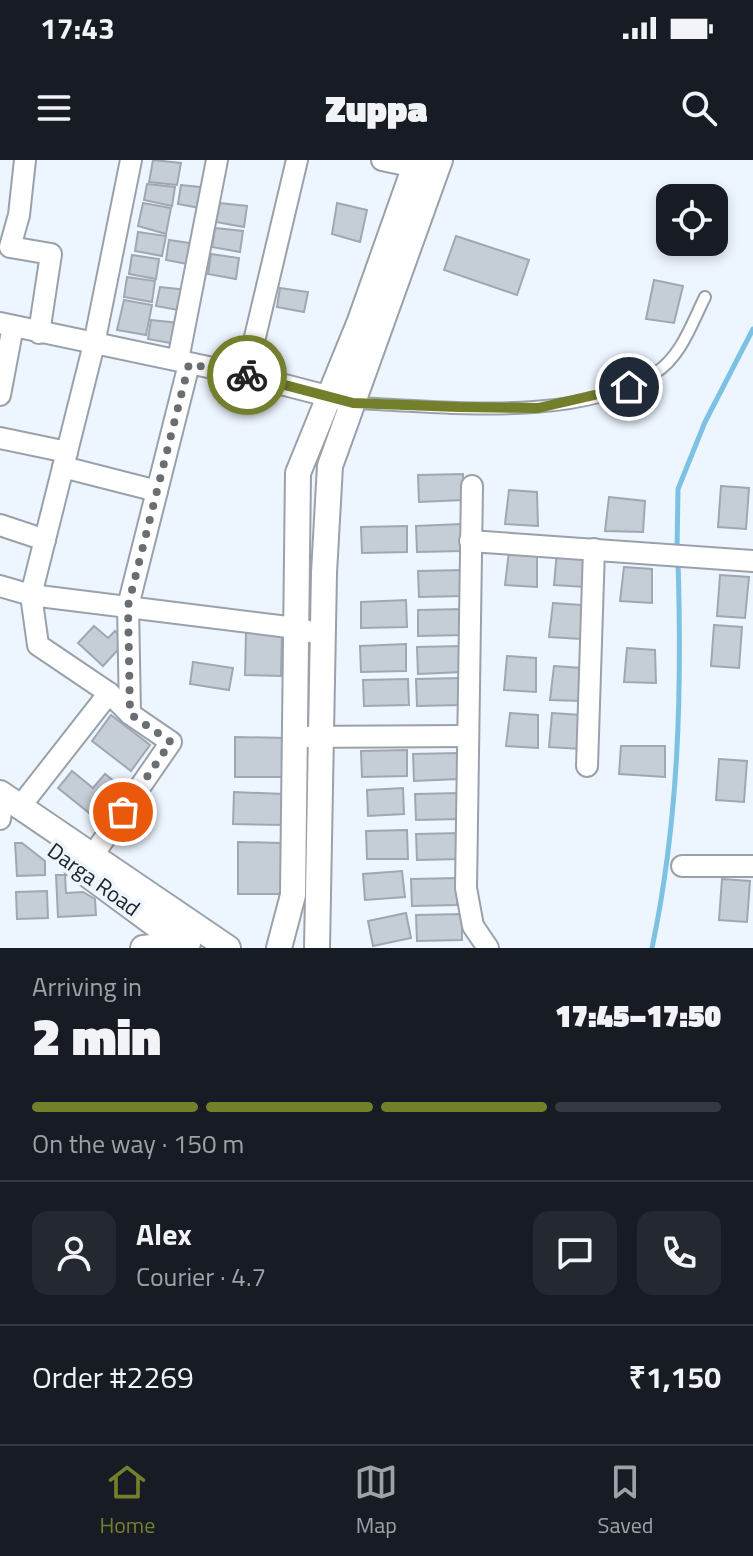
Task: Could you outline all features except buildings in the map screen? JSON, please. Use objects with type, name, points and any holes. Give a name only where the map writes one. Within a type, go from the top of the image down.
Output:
[{"type":"street","points":[[25,160],[19,215],[10,247],[51,254],[39,333]]},
{"type":"street","points":[[91,858],[171,742],[130,714],[109,693],[38,645],[31,595],[94,344],[131,160]]},
{"type":"street","points":[[130,714],[128,606],[157,491],[184,362],[217,160]]},
{"type":"street","points":[[246,375],[297,160]]},
{"type":"street","points":[[279,948],[293,895],[298,473],[360,321],[416,164],[382,160]]},
{"type":"street","points":[[317,948],[323,635],[330,466],[440,160]]},
{"type":"street","points":[[0,395],[6,324],[246,375],[353,403]]},
{"type":"street","points":[[0,438],[157,491]]},
{"type":"street","points":[[472,486],[466,888],[473,926],[488,948]]},
{"type":"street","points":[[0,525],[45,540]]},
{"type":"street","points":[[470,541],[753,561]]},
{"type":"street","points":[[587,766],[594,549]]},
{"type":"street","points":[[0,586],[31,595],[296,628],[323,635]]},
{"type":"street","points":[[4,808],[109,693]]},
{"type":"street","points":[[295,737],[468,736]]},
{"type":"street","name":"Darga Road","points":[[4,808],[91,858],[220,943]]},
{"type":"street","name":"Darga Road","points":[[4,808],[185,946]]},
{"type":"street","points":[[682,866],[753,866]]},
{"type":"street","points":[[143,948],[220,943]]},
{"type":"lane","points":[[353,403],[538,408],[629,387],[657,373],[677,353],[705,297]]},
{"type":"waterway","points":[[677,551],[678,489],[705,422],[753,329]]},
{"type":"waterway","points":[[652,948],[668,852],[677,755],[678,561]]},
{"type":"way so far","points":[[123,812],[171,742],[130,714],[128,606],[189,364],[247,375]]},
{"type":"route","points":[[247,375],[353,403],[458,407],[538,408],[629,387]]}]
